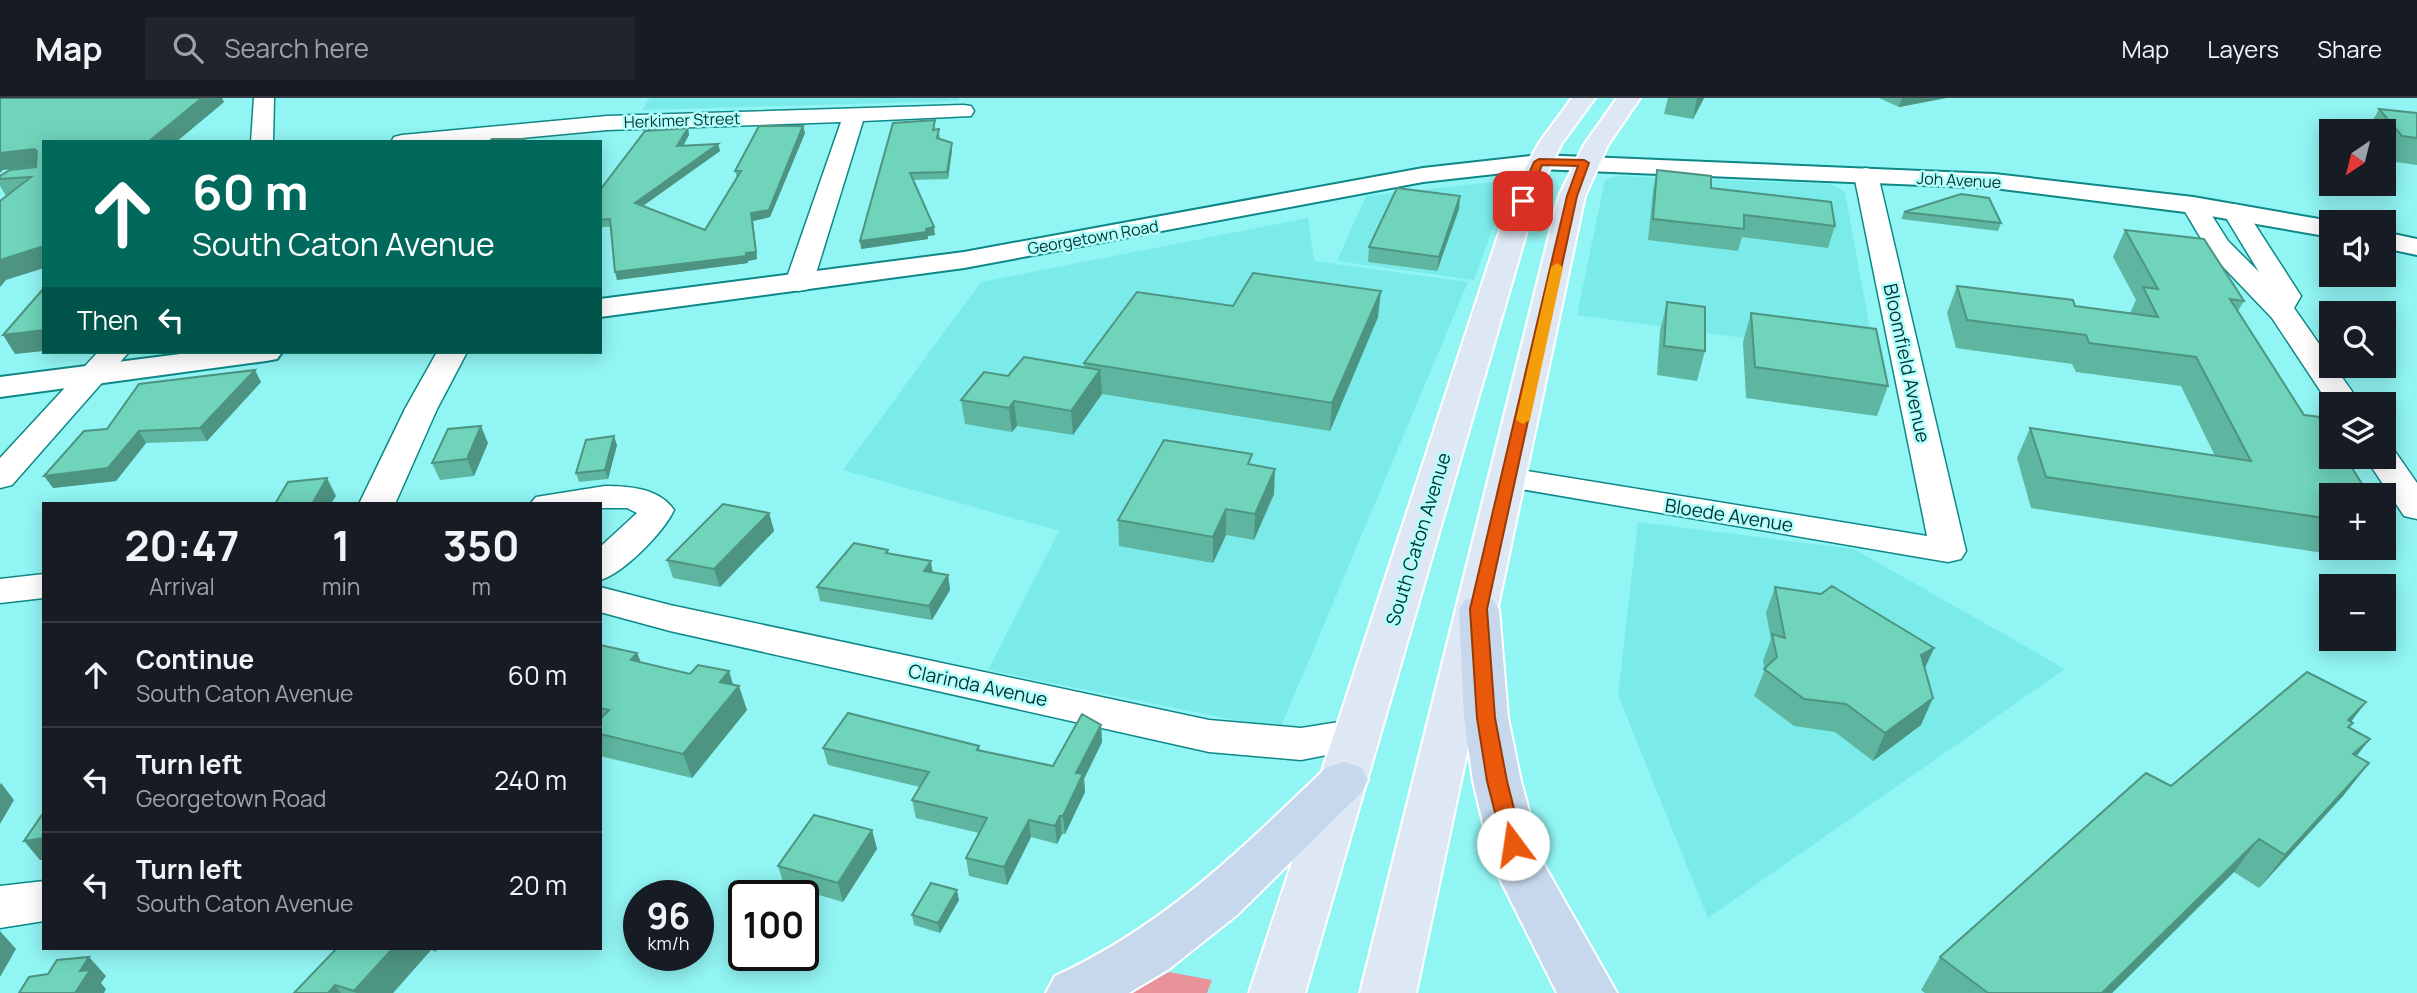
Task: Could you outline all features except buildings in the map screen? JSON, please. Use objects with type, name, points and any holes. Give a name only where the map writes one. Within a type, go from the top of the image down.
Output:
[{"type":"highway","points":[[1479,609],[1486,718],[1497,781],[1518,865],[1576,976],[1589,993]]},
{"type":"highway","points":[[1074,993],[1095,984],[1166,943],[1230,891],[1351,758]]},
{"type":"main road","name":"South Caton Avenue","points":[[1277,993],[1523,201],[1539,162],[1556,133],[1584,98]]},
{"type":"main road","points":[[1388,993],[1510,478],[1572,196],[1584,163],[1598,139],[1629,98]]},
{"type":"street","points":[[262,140],[264,98]]},
{"type":"street","points":[[589,140],[635,99]]},
{"type":"street","name":"Herkimer Street","points":[[424,140],[607,123],[963,111]]},
{"type":"street","points":[[799,283],[854,114]]},
{"type":"street","name":"Georgetown Road","points":[[602,308],[964,260],[1455,170],[1539,162],[1584,163]]},
{"type":"street","name":"Joh Avenue","points":[[1584,163],[2019,183],[2193,205],[2319,227]]},
{"type":"street","name":"Bloomfield Avenue","points":[[1866,175],[1948,551]]},
{"type":"street","points":[[2193,205],[2218,246],[2283,313],[2338,392]]},
{"type":"street","points":[[2234,211],[2287,296],[2283,313]]},
{"type":"street","points":[[2396,243],[2417,247]]},
{"type":"street","points":[[0,478],[112,354]]},
{"type":"street","points":[[0,387],[251,354]]},
{"type":"street","points":[[378,502],[421,409],[452,354]]},
{"type":"street","points":[[2390,469],[2417,508]]},
{"type":"street","name":"Bloede Avenue","points":[[1510,478],[1948,551]]},
{"type":"street","points":[[567,502],[616,497],[646,502],[656,510],[652,519],[602,566]]},
{"type":"street","points":[[0,591],[42,586]]},
{"type":"street","name":"Clarinda Avenue","points":[[602,600],[670,618],[1209,736],[1301,744],[1351,758]]},
{"type":"street","points":[[0,907],[42,901]]},
{"type":"shaded area","points":[[650,98],[959,98],[958,101],[642,110]]},
{"type":"shaded area","points":[[1619,176],[1829,184],[1841,189],[1845,193],[1875,356],[1577,315],[1605,180]]},
{"type":"shaded area","points":[[1510,180],[1474,280],[1337,261],[1366,196]]},
{"type":"shaded area","points":[[1308,218],[1314,261],[1468,282],[1280,729],[988,670],[1059,531],[843,470],[981,282]]},
{"type":"shaded area","points":[[1638,522],[1854,549],[2065,669],[1708,918],[1618,695]]},
{"type":"shaded area","points":[[1169,972],[1212,980],[1207,993],[1131,993]]},
{"type":"slow traffic","points":[[1523,420],[1557,267]]},
{"type":"route","points":[[1513,844],[1497,781],[1486,718],[1479,609],[1572,196],[1584,163],[1539,162],[1523,201]]}]
